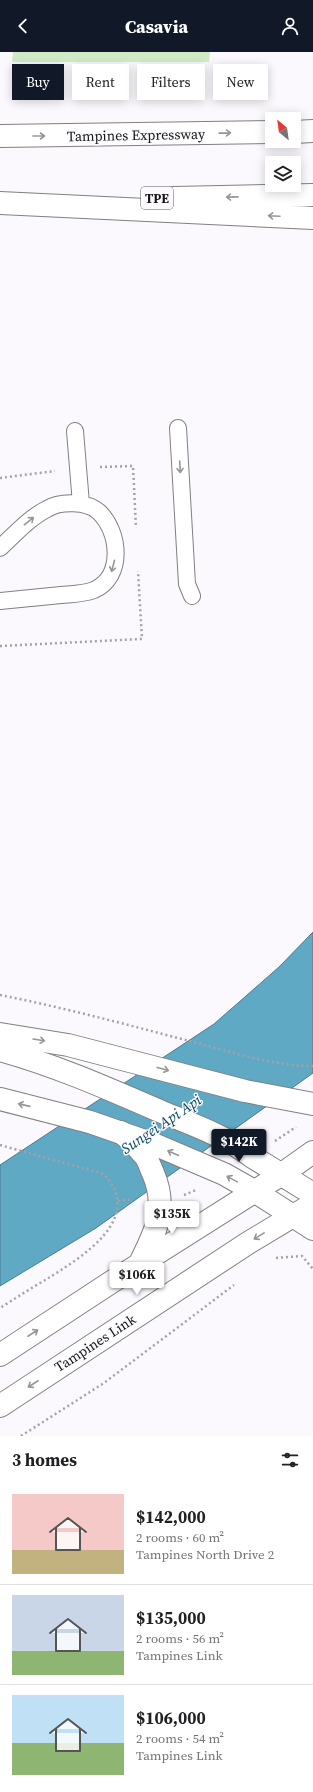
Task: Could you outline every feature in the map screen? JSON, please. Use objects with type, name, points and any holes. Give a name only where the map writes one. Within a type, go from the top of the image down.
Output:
[{"type":"main road","points":[[301,132],[313,131]]},
{"type":"main road","name":"Tampines Expressway","points":[[0,136],[265,132]]},
{"type":"main road","name":"TPE","points":[[0,202],[313,195]]},
{"type":"main road","points":[[0,202],[313,218]]},
{"type":"main road","points":[[0,1034],[68,1045],[245,1091],[310,1104]]},
{"type":"main road","points":[[0,1050],[22,1056],[176,1118],[242,1149],[313,1194]]},
{"type":"main road","points":[[0,1099],[48,1110],[121,1132],[156,1145],[224,1174],[254,1191],[313,1229]]},
{"type":"main road","points":[[121,1132],[145,1155],[160,1196],[160,1214],[154,1235],[140,1264]]},
{"type":"main road","points":[[0,1355],[282,1174],[313,1152]]},
{"type":"main road","name":"Tampines Link","points":[[0,1406],[248,1243],[313,1204]]},
{"type":"lane","points":[[178,428],[187,584],[192,596]]},
{"type":"lane","points":[[75,431],[81,504]]},
{"type":"lane","points":[[0,548],[29,521],[47,508],[64,503],[81,504],[98,512],[110,528],[116,547],[114,566],[107,582],[93,590],[74,594],[0,601]]},
{"type":"path","points":[[0,478],[78,468]]},
{"type":"path","points":[[0,995],[42,1003],[288,1065],[313,1066]]},
{"type":"path","points":[[0,1145],[104,1174],[113,1184],[118,1201],[114,1222],[101,1239],[80,1258],[0,1308]]},
{"type":"path","points":[[274,1258],[302,1256],[313,1269]]},
{"type":"path","points":[[21,1436],[104,1383],[238,1282]]},
{"type":"green space","points":[[13,52],[210,52],[209,62],[12,62]]},
{"type":"water","name":"Sungei Api Api","points":[[313,932],[313,1073],[96,1228],[0,1286],[0,1165],[214,1024],[279,967]]}]
